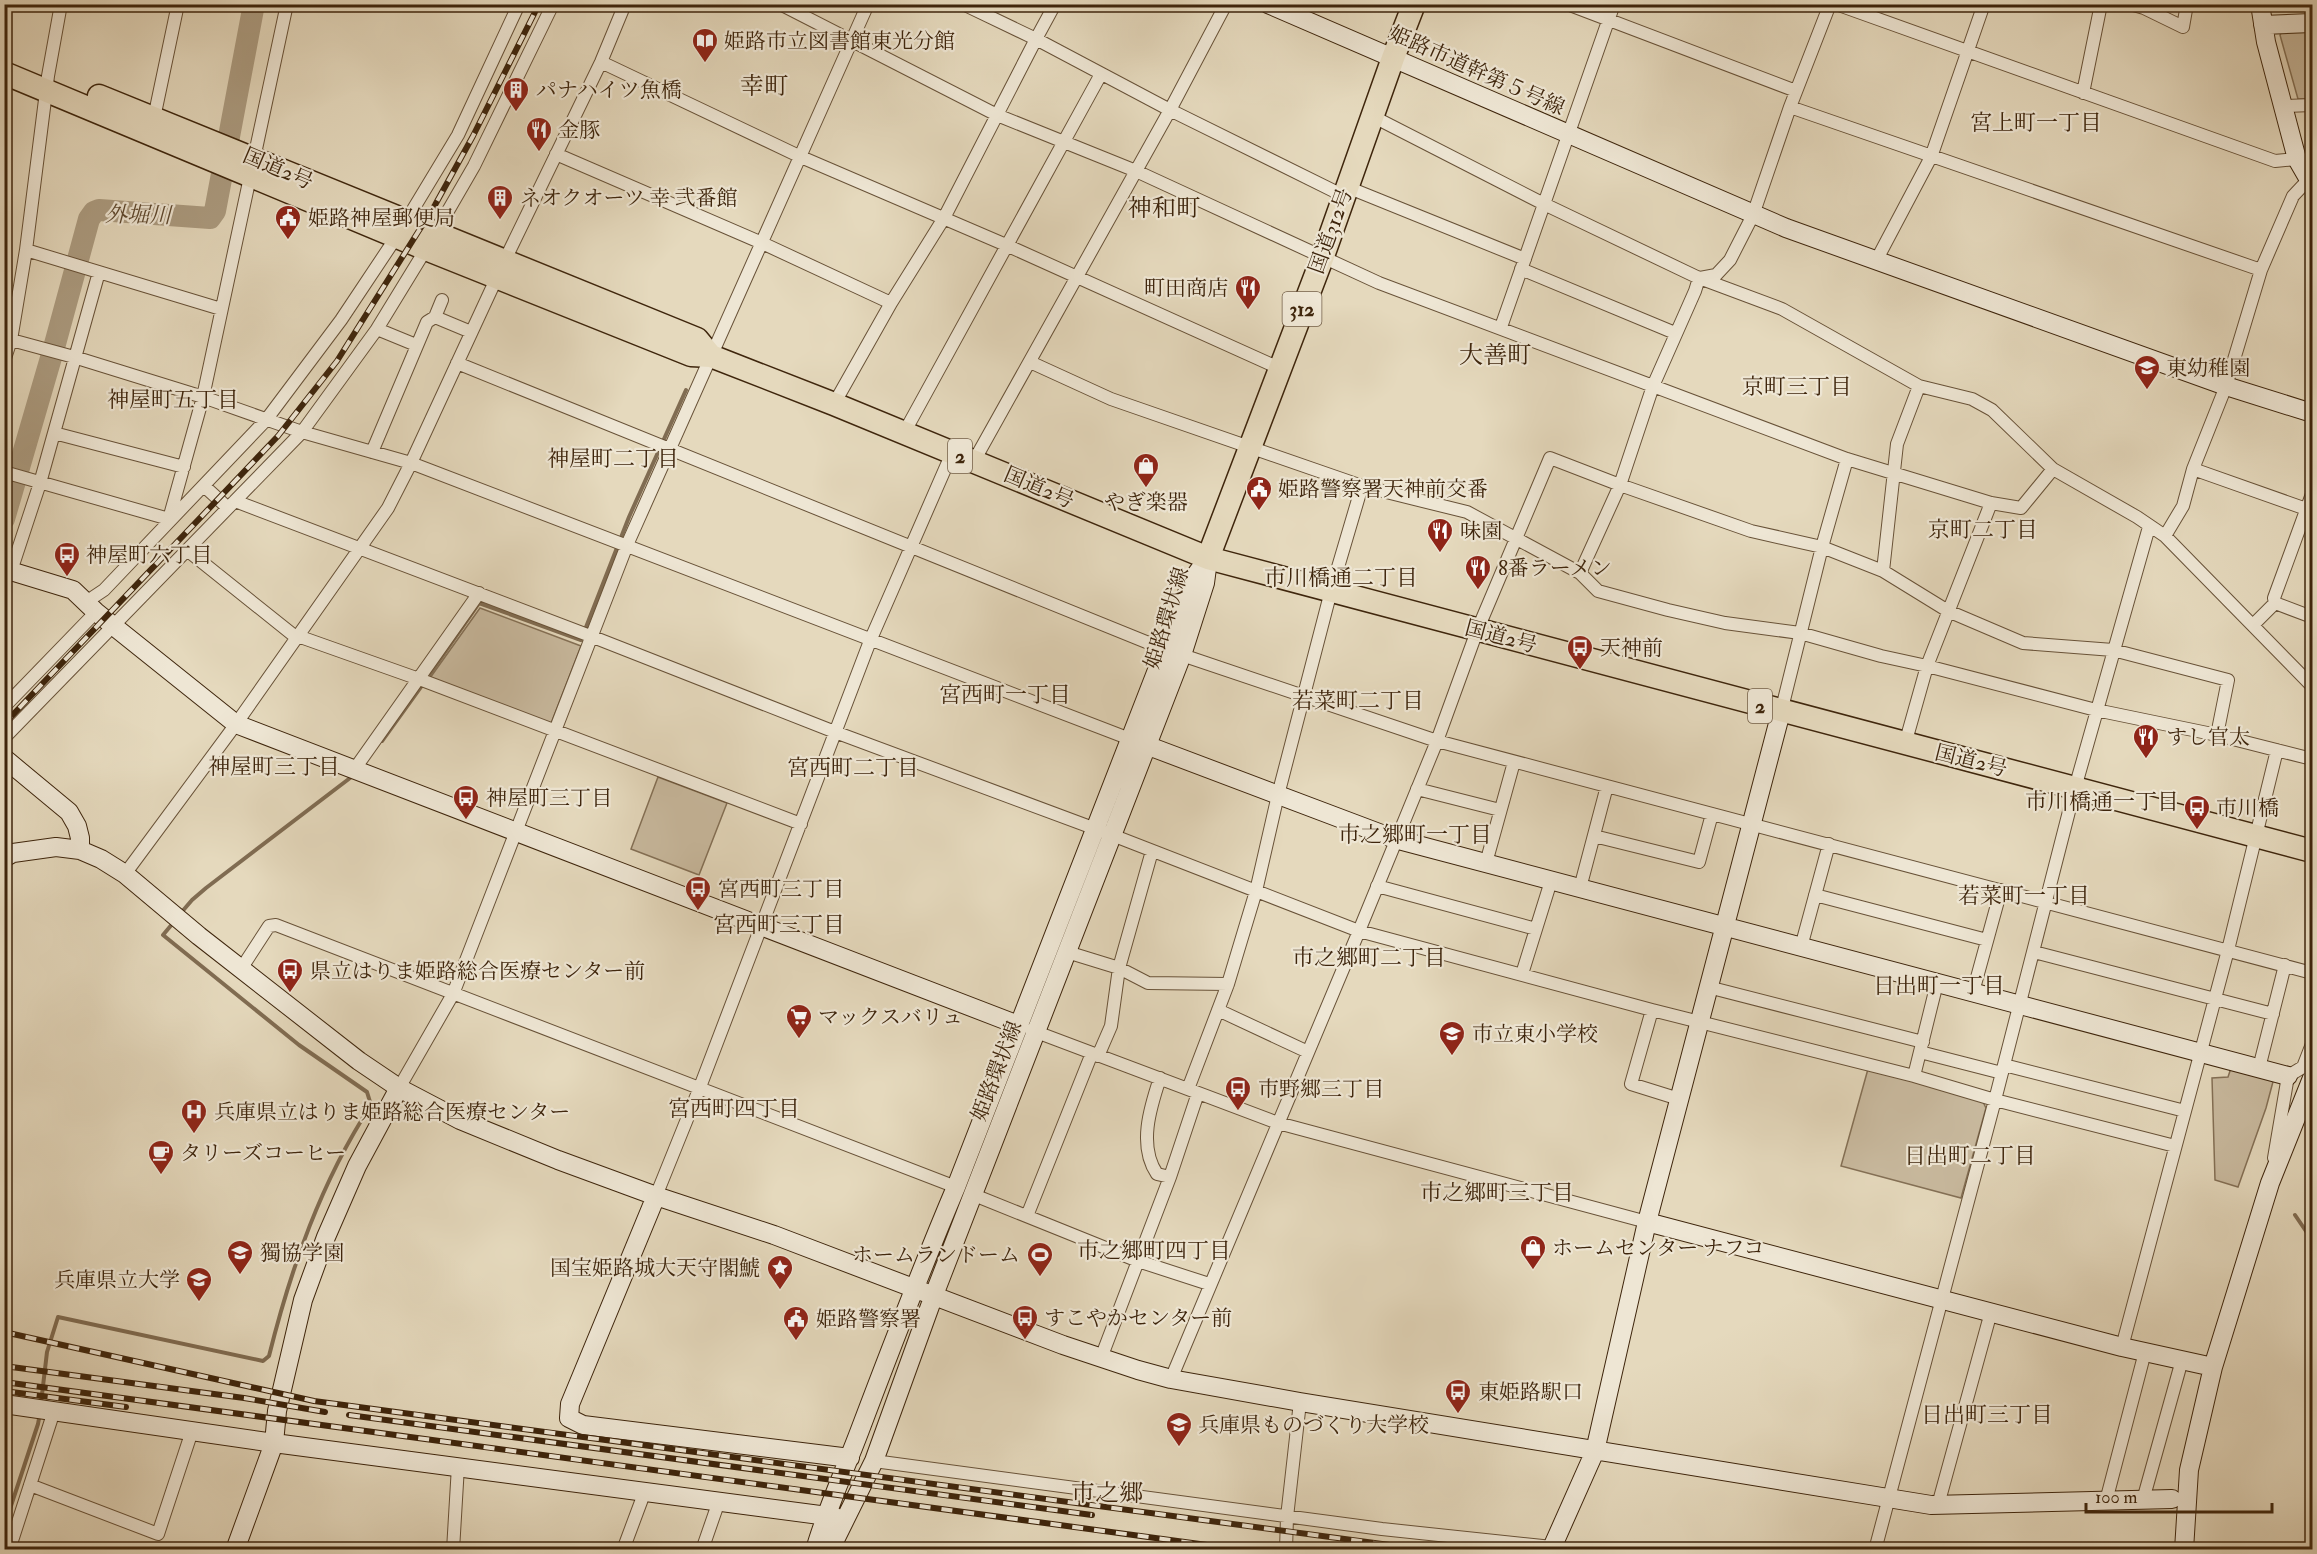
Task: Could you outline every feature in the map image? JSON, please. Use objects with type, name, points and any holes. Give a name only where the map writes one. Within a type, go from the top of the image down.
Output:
[{"type":"highway","name":"国道312号","points":[[1208,558],[1323,256],[1414,4]]},
{"type":"highway","name":"国道2号","points":[[4,61],[48,83],[430,241],[500,269],[697,339],[711,356],[834,404],[1208,558],[1781,712],[2313,851]]},
{"type":"highway","name":"国道2号","points":[[4,74],[48,83],[154,118],[253,168]]},
{"type":"street","points":[[4,361],[26,250],[61,4]]},
{"type":"street","points":[[154,118],[178,4]]},
{"type":"street","points":[[169,519],[203,397],[287,4]]},
{"type":"street","points":[[4,707],[104,590],[169,519],[204,486],[266,420],[341,320],[401,229],[458,135],[519,4]]},
{"type":"street","points":[[4,738],[302,432],[377,329],[474,166],[553,4]]},
{"type":"street","points":[[125,873],[236,724],[388,508],[500,269],[601,62],[626,4]]},
{"type":"street","points":[[780,4],[997,115],[1136,171],[1379,283],[1847,459],[1991,503],[2021,508],[2053,469]]},
{"type":"street","points":[[235,1550],[274,1443],[277,1411],[303,1300],[326,1237],[357,1166],[453,994],[627,545],[868,4]]},
{"type":"street","points":[[963,4],[1170,110],[1345,192],[1523,264],[1675,333]]},
{"type":"street","points":[[834,404],[891,303],[944,218],[1055,4]]},
{"type":"street","points":[[974,461],[1170,110],[1226,4]]},
{"type":"street","name":"姫路市道幹第５号線","points":[[1268,4],[1753,214],[1876,261],[2226,386],[2313,413]]},
{"type":"street","points":[[1567,4],[1796,91]]},
{"type":"street","points":[[1501,327],[1614,4]]},
{"type":"street","points":[[1699,278],[1716,275],[1730,260],[1753,214],[1790,107],[1830,4]]},
{"type":"street","points":[[1836,4],[2275,161],[2297,159]]},
{"type":"street","points":[[1876,261],[1931,157],[1984,4]]},
{"type":"street","points":[[2083,93],[2101,4]]},
{"type":"street","points":[[2130,4],[2144,8],[2182,27],[2187,4]]},
{"type":"street","points":[[2165,536],[2182,506],[2193,469],[2226,386],[2261,270],[2293,196],[2311,181],[2297,159],[2263,25],[2254,5]]},
{"type":"street","points":[[2263,25],[2313,23]]},
{"type":"street","points":[[601,62],[801,157],[1006,245],[1279,368]]},
{"type":"street","points":[[904,433],[1101,74]]},
{"type":"street","points":[[2284,106],[2313,105]]},
{"type":"street","points":[[1790,107],[2261,270]]},
{"type":"street","points":[[1372,116],[1544,204],[1699,278],[1782,309],[1919,386],[1972,399],[1992,410],[2053,469],[2137,517],[2165,536],[2254,624],[2301,677],[2313,686]]},
{"type":"street","points":[[556,154],[762,243],[891,303]]},
{"type":"street","points":[[26,250],[221,309]]},
{"type":"street","points":[[99,272],[40,483],[8,570],[73,590],[114,627],[236,724],[1278,1124],[2122,1347],[2213,1366]]},
{"type":"street","points":[[1580,573],[1620,485],[1653,386],[1699,278]]},
{"type":"street","points":[[372,452],[416,345],[427,322],[435,316],[442,300]]},
{"type":"street","points":[[435,316],[471,332]]},
{"type":"street","points":[[377,329],[416,345]]},
{"type":"street","points":[[8,339],[203,397],[302,432],[411,463],[1395,839],[2288,1076]]},
{"type":"street","points":[[1030,362],[1111,399],[1362,486],[1467,512],[1515,540],[1580,573],[1598,591],[1725,623],[1800,633],[1881,656],[2096,710],[2217,735],[2313,759]]},
{"type":"street","points":[[457,363],[911,549],[1174,653],[1437,741],[2313,973]]},
{"type":"street","points":[[1883,571],[1897,444],[1919,386]]},
{"type":"street","points":[[54,433],[184,467]]},
{"type":"street","points":[[850,1458],[582,1425],[569,1418],[570,1404],[700,1087],[870,640],[952,453]]},
{"type":"street","points":[[1171,1379],[1359,931],[1437,741],[1477,631],[1550,458],[1751,531],[1822,547],[1883,571],[1948,611],[2022,643],[2114,650],[2228,680],[2217,735]]},
{"type":"street","points":[[874,1461],[1287,1517],[1552,1548],[1595,1451],[1647,1222],[1822,547],[1847,459]]},
{"type":"street","points":[[2193,469],[2310,510]]},
{"type":"street","points":[[6,473],[169,519]]},
{"type":"street","points":[[204,486],[231,504],[360,548],[479,593],[835,732],[1152,850],[1359,931],[2175,1146]]},
{"type":"street","points":[[1101,1358],[1170,1177],[1193,1091],[1256,891],[1278,795],[1331,591],[1362,486]]},
{"type":"street","points":[[2254,624],[2274,603],[2274,598],[2310,510],[2313,494]]},
{"type":"street","points":[[1905,744],[1927,666],[1991,503]]},
{"type":"street","points":[[1875,1550],[2034,952],[2075,788],[2149,527]]},
{"type":"street","points":[[187,550],[292,634],[801,824]]},
{"type":"street","name":"姫路環状線","points":[[815,1550],[825,1516],[850,1458],[914,1287],[1027,1029],[1174,653],[1192,580],[1208,558]]},
{"type":"street","points":[[354,770],[479,593]]},
{"type":"street","points":[[2274,603],[2313,617]]},
{"type":"street","points":[[2122,1347],[2228,950],[2277,750]]},
{"type":"street","points":[[4,758],[69,812],[77,826],[80,850]]},
{"type":"street","points":[[1486,863],[1514,762]]},
{"type":"street","points":[[1580,888],[1607,786]]},
{"type":"street","points":[[1417,789],[1500,810]]},
{"type":"street","points":[[1594,836],[1699,862],[1712,814]]},
{"type":"street","name":"姫路環状線","points":[[830,1550],[874,1461],[934,1295],[974,1195],[1027,1029],[1067,952],[1104,832]]},
{"type":"street","points":[[1801,947],[1829,844]]},
{"type":"street","points":[[4,858],[13,853],[36,848],[56,847],[80,850],[125,873],[359,1061],[399,1089],[460,1120],[558,1160],[656,1196],[774,1235],[1101,1358],[1171,1379],[1595,1451],[1938,1505],[2172,1499]]},
{"type":"street","points":[[1027,1216],[1095,1054],[1111,1026],[1119,968],[1152,850]]},
{"type":"street","points":[[1522,974],[1551,880]]},
{"type":"street","points":[[1377,885],[1536,929]]},
{"type":"street","points":[[1973,992],[2001,890]]},
{"type":"street","points":[[1815,895],[1987,940]]},
{"type":"street","points":[[242,969],[269,927],[276,925],[956,1187]]},
{"type":"street","points":[[1067,952],[1119,968],[1148,982],[1228,984]]},
{"type":"street","points":[[2034,952],[2273,1014]]},
{"type":"street","points":[[2259,1068],[2285,965]]},
{"type":"street","points":[[1914,1077],[1937,983]]},
{"type":"street","points":[[1708,987],[2003,1069],[2186,1111]]},
{"type":"street","points":[[1218,1010],[1308,1052]]},
{"type":"street","points":[[1652,1010],[1631,1084],[1679,1099]]},
{"type":"street","points":[[2270,1183],[2288,1076],[2303,1066],[2313,1044]]},
{"type":"street","points":[[1160,1078],[1147,1119],[1150,1163],[1157,1174],[1170,1177]]},
{"type":"street","points":[[2184,1550],[2189,1470],[2213,1366],[2270,1183],[2313,1078]]},
{"type":"street","points":[[974,1195],[1138,1262],[1209,1284]]},
{"type":"street","points":[[1938,1505],[1991,1312]]},
{"type":"street","points":[[2106,1501],[2145,1352]]},
{"type":"street","points":[[2144,1500],[2182,1360]]},
{"type":"street","points":[[1286,1550],[1287,1517],[1300,1402]]},
{"type":"street","points":[[4,1404],[274,1443],[846,1519]]},
{"type":"street","points":[[9,1550],[54,1412]]},
{"type":"street","points":[[30,1485],[158,1534],[192,1431]]},
{"type":"street","points":[[453,1550],[458,1466]]},
{"type":"street","points":[[623,1550],[645,1491]]},
{"type":"street","points":[[702,1550],[719,1501]]},
{"type":"shaded area","points":[[2312,29],[2312,99],[2298,99],[2280,35],[2283,30]]},
{"type":"shaded area","points":[[480,608],[581,646],[550,726],[430,678]]},
{"type":"shaded area","points":[[658,777],[727,803],[699,875],[631,849]]},
{"type":"shaded area","points":[[2231,1068],[2274,1078],[2266,1108],[2238,1187],[2215,1180],[2212,1078],[2228,1077]]},
{"type":"shaded area","points":[[1868,1069],[1982,1100],[1986,1108],[1961,1198],[1841,1166]]},
{"type":"waterway","name":"外堀川","points":[[4,519],[89,219],[94,212],[99,210],[210,218],[215,211],[254,4]]},
{"type":"waterway","points":[[427,678],[479,603],[581,640],[629,517],[686,390]]},
{"type":"waterway","points":[[382,741],[423,684]]},
{"type":"waterway","points":[[180,914],[206,888],[354,775]]},
{"type":"waterway","points":[[41,1403],[47,1352],[58,1317],[263,1361],[269,1356],[287,1290],[310,1226],[337,1164],[371,1105],[367,1092],[299,1045],[163,935],[173,923]]},
{"type":"waterway","points":[[2295,1215],[2312,1240]]},
{"type":"waterway","points":[[4,1527],[40,1413]]},
{"type":"railway","points":[[4,724],[278,436],[337,361],[435,205],[473,136],[539,4]]},
{"type":"railway","points":[[4,1332],[314,1401],[1427,1550]]},
{"type":"railway","points":[[4,1366],[244,1398],[325,1412]]},
{"type":"railway","points":[[4,1382],[1244,1550]]},
{"type":"railway","points":[[4,1391],[126,1407]]},
{"type":"railway","points":[[349,1415],[1092,1515]]},
{"type":"place","name":"姫路市立図書館東光分館","points":[[705,64]]},
{"type":"place","name":"パナハイツ魚橋","points":[[516,113]]},
{"type":"place","name":"金豚","points":[[539,153]]},
{"type":"place","name":"ネオクオーツ 幸 弐番館","points":[[500,221]]},
{"type":"place","name":"姫路神屋郵便局","points":[[288,241]]},
{"type":"place","name":"町田商店","points":[[1248,311]]},
{"type":"place","name":"東幼稚園","points":[[2147,391]]},
{"type":"place","name":"やぎ楽器","points":[[1146,489]]},
{"type":"place","name":"姫路警察署天神前交番","points":[[1259,512]]},
{"type":"place","name":"味園","points":[[1440,554]]},
{"type":"place","name":"神屋町六丁目","points":[[67,578]]},
{"type":"place","name":"8番ラーメン","points":[[1478,591]]},
{"type":"place","name":"天神前","points":[[1580,671]]},
{"type":"place","name":"すし官太","points":[[2146,760]]},
{"type":"place","name":"神屋町三丁目","points":[[466,821]]},
{"type":"place","name":"市川橋","points":[[2197,831]]},
{"type":"place","name":"宮西町三丁目","points":[[698,912]]},
{"type":"place","name":"県立はりま姫路総合医療センター前","points":[[290,994]]},
{"type":"place","name":"マックスバリュ","points":[[799,1040]]},
{"type":"place","name":"市立東小学校","points":[[1452,1057]]},
{"type":"place","name":"市野郷三丁目","points":[[1238,1112]]},
{"type":"place","name":"兵庫県立はりま姫路総合医療センター","points":[[194,1135]]},
{"type":"place","name":"タリーズコーヒー","points":[[161,1176]]},
{"type":"place","name":"ホームセンター ナフコ","points":[[1533,1271]]},
{"type":"place","name":"獨協学園","points":[[240,1276]]},
{"type":"place","name":"ホームランドーム","points":[[1040,1278]]},
{"type":"place","name":"国宝姫路城大天守閣鯱","points":[[780,1291]]},
{"type":"place","name":"兵庫県立大学","points":[[199,1303]]},
{"type":"place","name":"すこやかセンター前","points":[[1025,1341]]},
{"type":"place","name":"姫路警察署","points":[[796,1342]]},
{"type":"place","name":"東姫路駅口","points":[[1458,1415]]},
{"type":"place","name":"兵庫県ものづくり大学校","points":[[1179,1448]]},
{"type":"district","name":"幸町","points":[[764,86]]},
{"type":"district","name":"宮上町一丁目","points":[[2036,123]]},
{"type":"district","name":"神和町","points":[[1164,208]]},
{"type":"district","name":"大善町","points":[[1495,355]]},
{"type":"district","name":"京町三丁目","points":[[1797,387]]},
{"type":"district","name":"神屋町五丁目","points":[[173,400]]},
{"type":"district","name":"神屋町二丁目","points":[[613,459]]},
{"type":"district","name":"京町二丁目","points":[[1983,530]]},
{"type":"district","name":"市川橋通二丁目","points":[[1341,578]]},
{"type":"district","name":"宮西町一丁目","points":[[1005,695]]},
{"type":"district","name":"若菜町二丁目","points":[[1358,701]]},
{"type":"district","name":"神屋町三丁目","points":[[274,767]]},
{"type":"district","name":"宮西町二丁目","points":[[853,768]]},
{"type":"district","name":"市川橋通一丁目","points":[[2102,802]]},
{"type":"district","name":"市之郷町一丁目","points":[[1415,835]]},
{"type":"district","name":"若菜町一丁目","points":[[2024,896]]},
{"type":"district","name":"宮西町三丁目","points":[[779,925]]},
{"type":"district","name":"市之郷町二丁目","points":[[1369,958]]},
{"type":"district","name":"日出町一丁目","points":[[1939,986]]},
{"type":"district","name":"宮西町四丁目","points":[[734,1109]]},
{"type":"district","name":"日出町二丁目","points":[[1970,1156]]},
{"type":"district","name":"市之郷町三丁目","points":[[1497,1193]]},
{"type":"district","name":"市之郷町四丁目","points":[[1154,1251]]},
{"type":"district","name":"日出町三丁目","points":[[1987,1415]]},
{"type":"district","name":"市之郷","points":[[1107,1493]]}]
